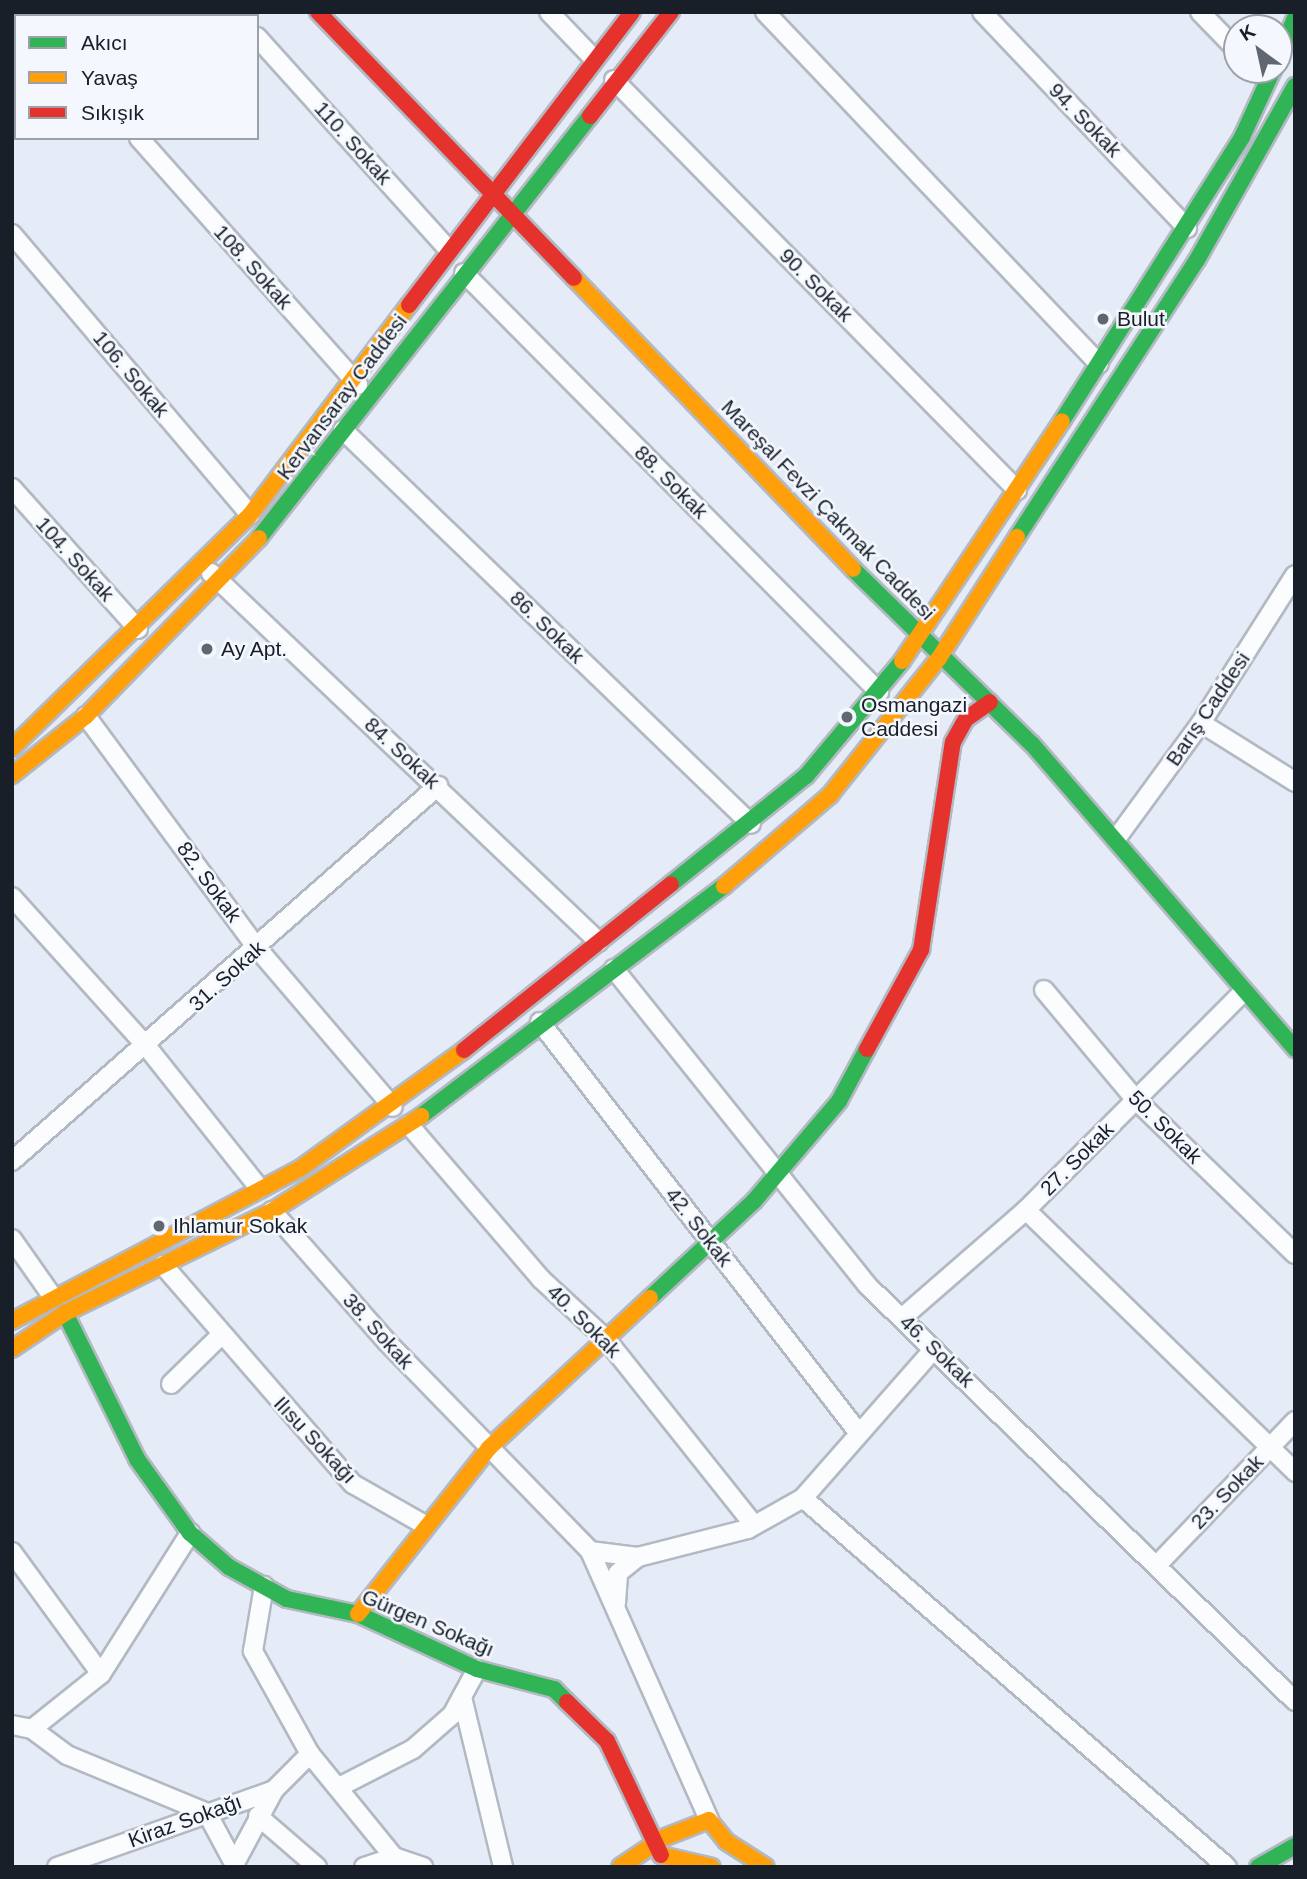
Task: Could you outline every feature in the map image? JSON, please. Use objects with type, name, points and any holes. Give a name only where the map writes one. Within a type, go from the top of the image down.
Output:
[{"type":"main road","name":"Mareşal Fevzi Çakmak Caddesi","points":[[318,12],[922,637],[939,658],[990,702],[1116,839],[1242,992],[1295,1049]]},
{"type":"main road","name":"Kervansaray Caddesi","points":[[15,742],[138,629],[250,515],[448,249],[632,12]]},
{"type":"main road","name":"Kervansaray Caddesi","points":[[12,775],[86,716],[265,532],[367,396],[614,80],[671,12]]},
{"type":"main road","points":[[12,1321],[52,1296],[260,1189],[393,1107],[751,824],[806,776],[879,692],[922,637],[1187,228],[1261,84]]},
{"type":"main road","points":[[12,1349],[65,1313],[272,1211],[409,1125],[540,1022],[614,969],[812,813],[939,658],[1197,260],[1295,86]]},
{"type":"main road","points":[[1197,260],[1286,142]]},
{"type":"main road","points":[[358,1614],[425,1525],[489,1447],[781,1173],[839,1101],[920,950],[953,742],[966,719],[990,702]]},
{"type":"main road","points":[[599,942],[614,969]]},
{"type":"main road","points":[[393,1107],[409,1125]]},
{"type":"main road","name":"Gürgen Sokağı","points":[[52,1296],[65,1313],[137,1459],[190,1533],[264,1586],[288,1599],[358,1614],[477,1669],[554,1689],[581,1710],[607,1741],[658,1849]]},
{"type":"main road","points":[[620,1867],[658,1849],[700,1838],[709,1819]]},
{"type":"main road","points":[[709,1819],[729,1867]]},
{"type":"main road","points":[[709,1819],[727,1842],[766,1867]]},
{"type":"main road","points":[[1258,1867],[1295,1846]]},
{"type":"main road","points":[[635,1867],[658,1849]]},
{"type":"main road","points":[[658,1849],[712,1867]]},
{"type":"street","points":[[550,12],[594,59]]},
{"type":"street","points":[[765,12],[1099,364]]},
{"type":"street","name":"94. Sokak","points":[[982,12],[1187,228]]},
{"type":"street","points":[[1200,12],[1223,36]]},
{"type":"street","name":"110. Sokak","points":[[259,39],[448,249]]},
{"type":"street","name":"90. Sokak","points":[[614,80],[1017,489]]},
{"type":"street","name":"108. Sokak","points":[[141,140],[367,396]]},
{"type":"street","name":"106. Sokak","points":[[12,234],[250,515]]},
{"type":"street","name":"88. Sokak","points":[[464,272],[879,692]]},
{"type":"street","name":"86. Sokak","points":[[343,430],[751,824]]},
{"type":"street","name":"104. Sokak","points":[[12,488],[138,629]]},
{"type":"street","name":"84. Sokak","points":[[202,566],[438,786],[599,942]]},
{"type":"street","name":"Barış Caddesi","points":[[1116,839],[1290,596],[1295,575]]},
{"type":"street","name":"82. Sokak","points":[[86,716],[257,948],[393,1107]]},
{"type":"street","points":[[1201,723],[1295,782]]},
{"type":"street","points":[[15,742],[34,759]]},
{"type":"street","name":"31. Sokak","points":[[12,1161],[147,1047],[438,786]]},
{"type":"street","points":[[12,897],[147,1047],[260,1189]]},
{"type":"street","name":"46. Sokak","points":[[614,969],[781,1173],[867,1285],[1159,1563],[1295,1701]]},
{"type":"street","name":"50. Sokak","points":[[1044,990],[1136,1100],[1295,1254]]},
{"type":"street","name":"27. Sokak","points":[[903,1317],[1026,1210],[1242,992]]},
{"type":"street","name":"42. Sokak","points":[[540,1022],[858,1432]]},
{"type":"street","name":"40. Sokak","points":[[409,1125],[541,1279],[606,1339],[753,1524]]},
{"type":"street","points":[[1026,1210],[1295,1472]]},
{"type":"street","name":"38. Sokak","points":[[272,1211],[489,1447],[590,1551],[709,1819]]},
{"type":"street","points":[[12,1239],[52,1296]]},
{"type":"street","name":"Ilısu Sokağı","points":[[163,1265],[220,1336],[354,1484],[425,1525]]},
{"type":"street","points":[[170,1384],[220,1336]]},
{"type":"street","points":[[616,1607],[618,1573],[638,1557],[753,1524],[803,1498],[858,1432],[934,1349]]},
{"type":"street","name":"23. Sokak","points":[[1159,1563],[1295,1421]]},
{"type":"street","points":[[803,1498],[1227,1867]]},
{"type":"street","points":[[32,1729],[101,1674],[190,1533]]},
{"type":"street","points":[[590,1551],[638,1557]]},
{"type":"street","points":[[12,1552],[101,1674]]},
{"type":"street","points":[[264,1586],[253,1651],[310,1754],[341,1786],[394,1857],[423,1867]]},
{"type":"street","points":[[341,1786],[413,1749],[452,1715],[477,1669]]},
{"type":"street","points":[[462,1697],[503,1867]]},
{"type":"street","points":[[12,1725],[32,1729],[66,1755],[207,1813],[236,1864]]},
{"type":"street","points":[[236,1864],[258,1816],[274,1790],[310,1754]]},
{"type":"street","name":"Kiraz Sokağı","points":[[57,1867],[274,1790]]},
{"type":"street","points":[[258,1816],[317,1867]]},
{"type":"street","points":[[363,1867],[394,1857]]},
{"type":"traffic: fast","points":[[1293,23],[1295,18]]},
{"type":"traffic: fast","points":[[1062,421],[1242,137],[1267,84]]},
{"type":"traffic: fast","points":[[1197,260],[1295,86]]},
{"type":"traffic: fast","points":[[259,538],[590,116]]},
{"type":"traffic: fast","points":[[1017,537],[1197,260]]},
{"type":"traffic: fast","points":[[853,569],[1032,744],[1295,1049]]},
{"type":"traffic: fast","points":[[671,884],[806,776],[902,661]]},
{"type":"traffic: fast","points":[[421,1116],[724,886]]},
{"type":"traffic: fast","points":[[650,1298],[754,1201],[839,1101],[867,1049]]},
{"type":"traffic: fast","points":[[65,1313],[137,1459],[190,1533],[229,1567],[287,1599],[358,1614],[477,1669],[554,1689],[567,1702]]},
{"type":"traffic: fast","points":[[1258,1867],[1295,1846]]},
{"type":"traffic: slow","points":[[574,278],[853,569]]},
{"type":"traffic: slow","points":[[12,748],[250,515],[409,305]]},
{"type":"traffic: slow","points":[[902,661],[1062,421]]},
{"type":"traffic: slow","points":[[724,886],[830,795],[939,658],[1017,537]]},
{"type":"traffic: slow","points":[[12,775],[86,716],[259,538]]},
{"type":"traffic: slow","points":[[12,1321],[301,1168],[464,1050]]},
{"type":"traffic: slow","points":[[12,1349],[65,1313],[272,1211],[421,1116]]},
{"type":"traffic: slow","points":[[358,1614],[489,1448],[650,1298]]},
{"type":"traffic: slow","points":[[709,1820],[727,1842],[766,1867]]},
{"type":"traffic: slow","points":[[620,1867],[663,1838],[709,1820]]},
{"type":"traffic: slow","points":[[661,1855],[712,1867]]},
{"type":"traffic: jam","points":[[318,12],[574,278]]},
{"type":"traffic: jam","points":[[409,305],[632,12]]},
{"type":"traffic: jam","points":[[590,116],[671,12]]},
{"type":"traffic: jam","points":[[867,1049],[921,950],[953,742],[966,719],[990,702]]},
{"type":"traffic: jam","points":[[464,1050],[671,884]]},
{"type":"traffic: jam","points":[[567,1702],[607,1741],[661,1855]]},
{"type":"place","name":"Bulut","points":[[1103,319]]},
{"type":"place","name":"Ay Apt.","points":[[207,649]]},
{"type":"place","name":"Osmangazi Caddesi","points":[[847,717]]},
{"type":"place","name":"Ihlamur Sokak","points":[[159,1226]]}]
